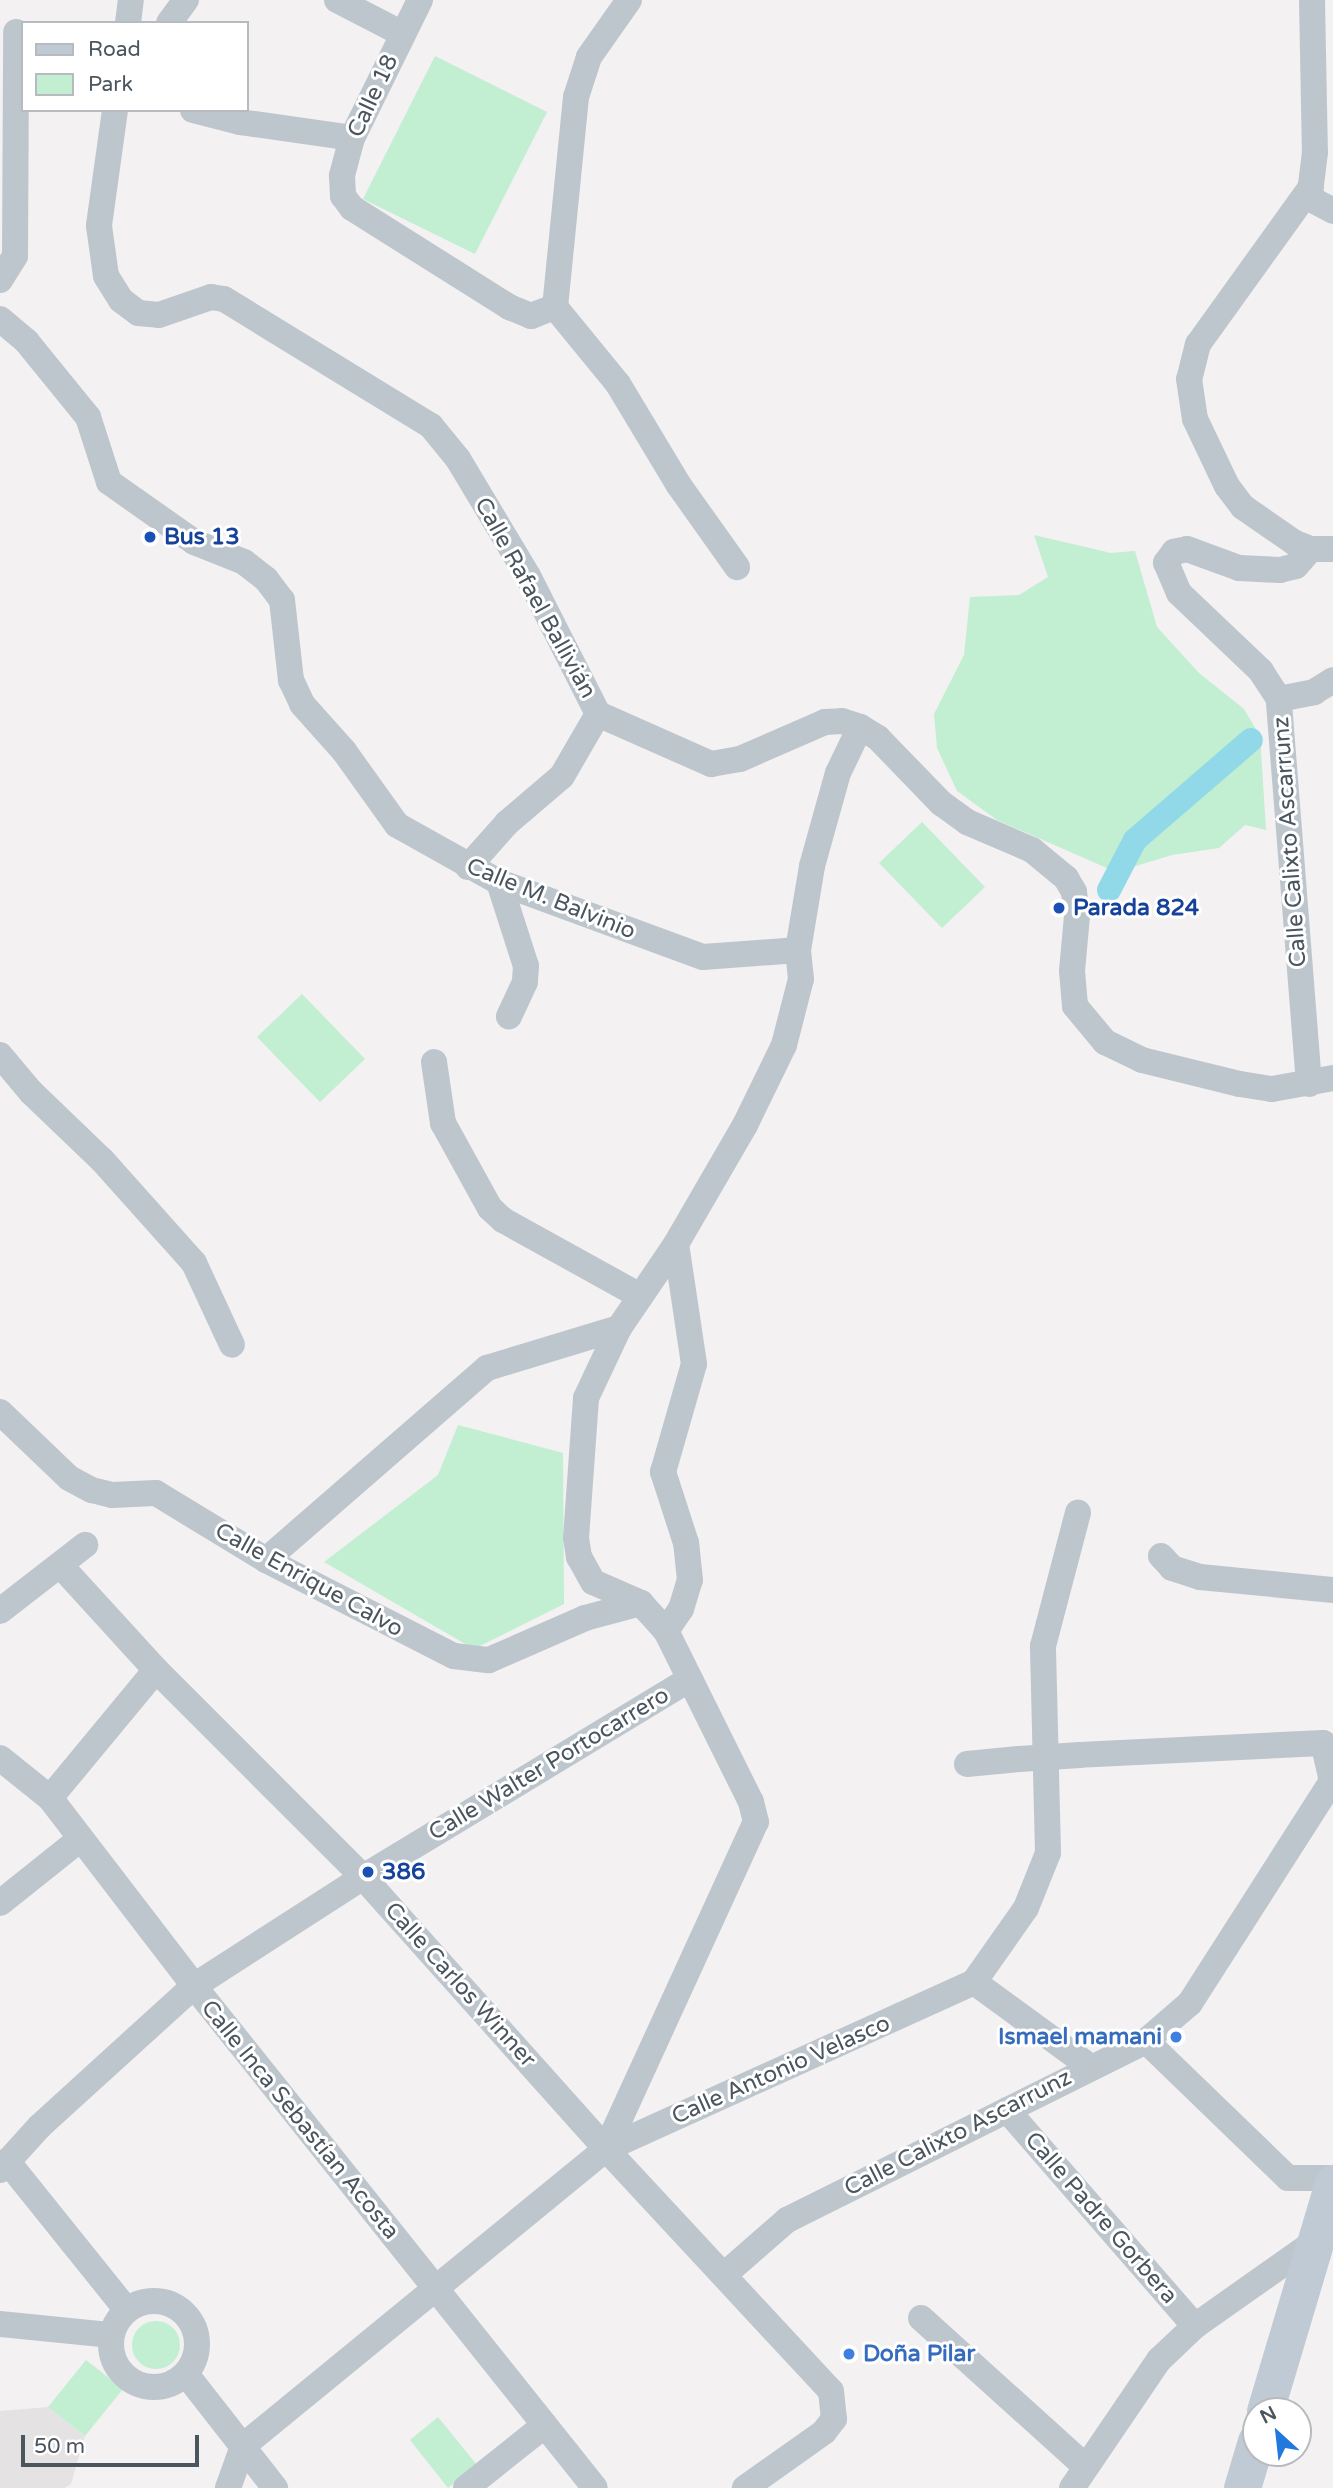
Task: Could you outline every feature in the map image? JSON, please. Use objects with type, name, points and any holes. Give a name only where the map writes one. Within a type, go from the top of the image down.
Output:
[{"type":"street","points":[[128,21],[131,0]]},
{"type":"street","points":[[170,21],[186,0]]},
{"type":"street","points":[[337,0],[402,34]]},
{"type":"street","name":"Calle 18","points":[[420,0],[352,138],[342,176],[343,196],[352,208],[509,307],[531,316],[555,307]]},
{"type":"street","points":[[629,0],[589,57],[576,97],[555,307],[618,384],[678,484],[737,567]]},
{"type":"street","name":"Calle Calixto Ascarrunz","points":[[1312,0],[1315,152],[1307,197],[1198,344],[1189,379],[1195,419],[1227,486],[1259,520],[1322,549]]},
{"type":"street","points":[[0,280],[15,257],[13,30]]},
{"type":"street","name":"Calle Rafael Ballivián","points":[[115,112],[99,226],[106,276],[121,300],[138,313],[159,315],[211,297],[237,304],[430,426],[458,459],[528,576],[598,714],[711,764],[740,758],[825,722],[842,721],[860,727],[878,738],[941,803],[967,822],[1032,850],[1066,878],[1074,892],[1077,916],[1072,971],[1075,1006],[1105,1041],[1142,1059],[1240,1084],[1272,1089],[1321,1081]]},
{"type":"street","points":[[201,112],[240,122],[352,138]]},
{"type":"street","points":[[1307,197],[1333,211]]},
{"type":"street","name":"Calle M. Balvinio","points":[[0,319],[27,342],[88,417],[109,482],[194,541],[244,562],[266,579],[282,600],[291,680],[313,720],[344,751],[397,825],[499,882],[703,957],[798,950]]},
{"type":"street","name":"Calle Calixto Ascarrunz","points":[[1321,1081],[1279,699],[1261,671],[1179,593],[1166,563],[1174,552],[1187,549],[1239,568],[1280,570],[1296,566],[1322,549]]},
{"type":"street","points":[[1279,699],[1314,692],[1333,680]]},
{"type":"street","points":[[468,867],[508,823],[562,776],[598,714]]},
{"type":"street","name":"Calle Walter Portocarrero","points":[[4,2165],[194,1986],[363,1877],[690,1679],[666,1631],[641,1603],[593,1582],[579,1556],[576,1538],[586,1398],[619,1328],[676,1244],[745,1125],[784,1045],[801,979],[798,950],[812,866],[838,773],[860,727]]},
{"type":"street","points":[[499,882],[526,966],[525,982],[509,1017]]},
{"type":"street","points":[[0,1055],[194,1263],[232,1345]]},
{"type":"street","points":[[434,1062],[443,1123],[490,1208],[503,1220],[640,1296]]},
{"type":"street","points":[[666,1631],[681,1609],[690,1580],[686,1543],[663,1472],[694,1364],[676,1244]]},
{"type":"street","points":[[266,1560],[487,1368],[619,1328]]},
{"type":"street","name":"Calle Enrique Calvo","points":[[0,1412],[69,1478],[113,1495],[156,1493],[266,1560],[395,1629],[471,1660],[503,1655],[585,1618],[641,1603]]},
{"type":"street","points":[[1078,1513],[1043,1646],[1048,1853],[1026,1908],[974,1982],[1090,2066]]},
{"type":"street","points":[[0,1611],[85,1545]]},
{"type":"street","points":[[1161,1556],[1172,1568],[1199,1577],[1333,1590]]},
{"type":"street","name":"Calle Carlos Winner","points":[[61,1566],[156,1670],[363,1877],[606,2149],[831,2391],[834,2419],[824,2432],[745,2488]]},
{"type":"street","points":[[50,1798],[156,1670]]},
{"type":"street","points":[[606,2149],[756,1822],[751,1802],[690,1679]]},
{"type":"street","name":"Calle Calixto Ascarrunz","points":[[724,2275],[787,2220],[1090,2066],[1146,2041],[1189,2003],[1332,1781],[1323,1743],[1080,1755],[967,1764]]},
{"type":"street","name":"Calle Inca Sebastían Acosta","points":[[0,1758],[50,1798],[79,1840],[194,1986],[595,2488]]},
{"type":"street","points":[[0,1903],[79,1840]]},
{"type":"street","name":"Calle Antonio Velasco","points":[[243,2446],[437,2290],[606,2149],[974,1982]]},
{"type":"street","points":[[1146,2041],[1288,2178],[1333,2178]]},
{"type":"street","name":"Calle Padre Gorbera","points":[[1007,2110],[1195,2326]]},
{"type":"street","points":[[4,2165],[127,2310]]},
{"type":"street","points":[[1269,2397],[1333,2183]]},
{"type":"street","points":[[922,2318],[1079,2477],[1159,2360],[1195,2326],[1317,2240]]},
{"type":"street","points":[[164,2302],[186,2315],[193,2325],[197,2351],[186,2374],[161,2387],[133,2383],[114,2363],[111,2335],[127,2310],[138,2304],[164,2302]]},
{"type":"street","points":[[0,2324],[111,2335]]},
{"type":"street","points":[[186,2374],[275,2488]]},
{"type":"street","points":[[466,2488],[545,2426]]},
{"type":"street","points":[[228,2488],[243,2446]]},
{"type":"street","points":[[1242,2488],[1248,2467]]},
{"type":"shaded area","points":[[48,2407],[85,2436],[71,2484],[65,2488],[0,2488],[0,2411]]},
{"type":"green space","points":[[435,56],[547,112],[475,254],[363,199]]},
{"type":"green space","points":[[1034,535],[1111,553],[1135,551],[1157,627],[1199,673],[1244,709],[1260,736],[1266,830],[1245,825],[1219,848],[1172,855],[1116,872],[997,820],[957,791],[937,748],[934,714],[964,655],[970,597],[1019,595],[1048,577]]},
{"type":"green space","points":[[922,822],[985,887],[942,928],[879,863]]},
{"type":"green space","points":[[302,994],[365,1059],[320,1102],[257,1037]]},
{"type":"green space","points":[[458,1425],[563,1453],[564,1604],[474,1649],[324,1562],[438,1475]]},
{"type":"green space","points":[[156,2321],[173,2328],[180,2345],[173,2362],[156,2369],[139,2362],[132,2345],[139,2328]]},
{"type":"green space","points":[[86,2360],[123,2389],[85,2436],[48,2407]]},
{"type":"green space","points":[[438,2417],[477,2465],[448,2488],[410,2440]]},
{"type":"waterway","points":[[1109,890],[1135,840],[1251,740]]},
{"type":"place","name":"Bus 13","points":[[150,537]]},
{"type":"place","name":"Parada 824","points":[[1059,908]]},
{"type":"place","name":"386","points":[[368,1872]]},
{"type":"place","name":"Ismael mamani","points":[[1176,2037]]},
{"type":"place","name":"Doña Pilar","points":[[849,2354]]}]
